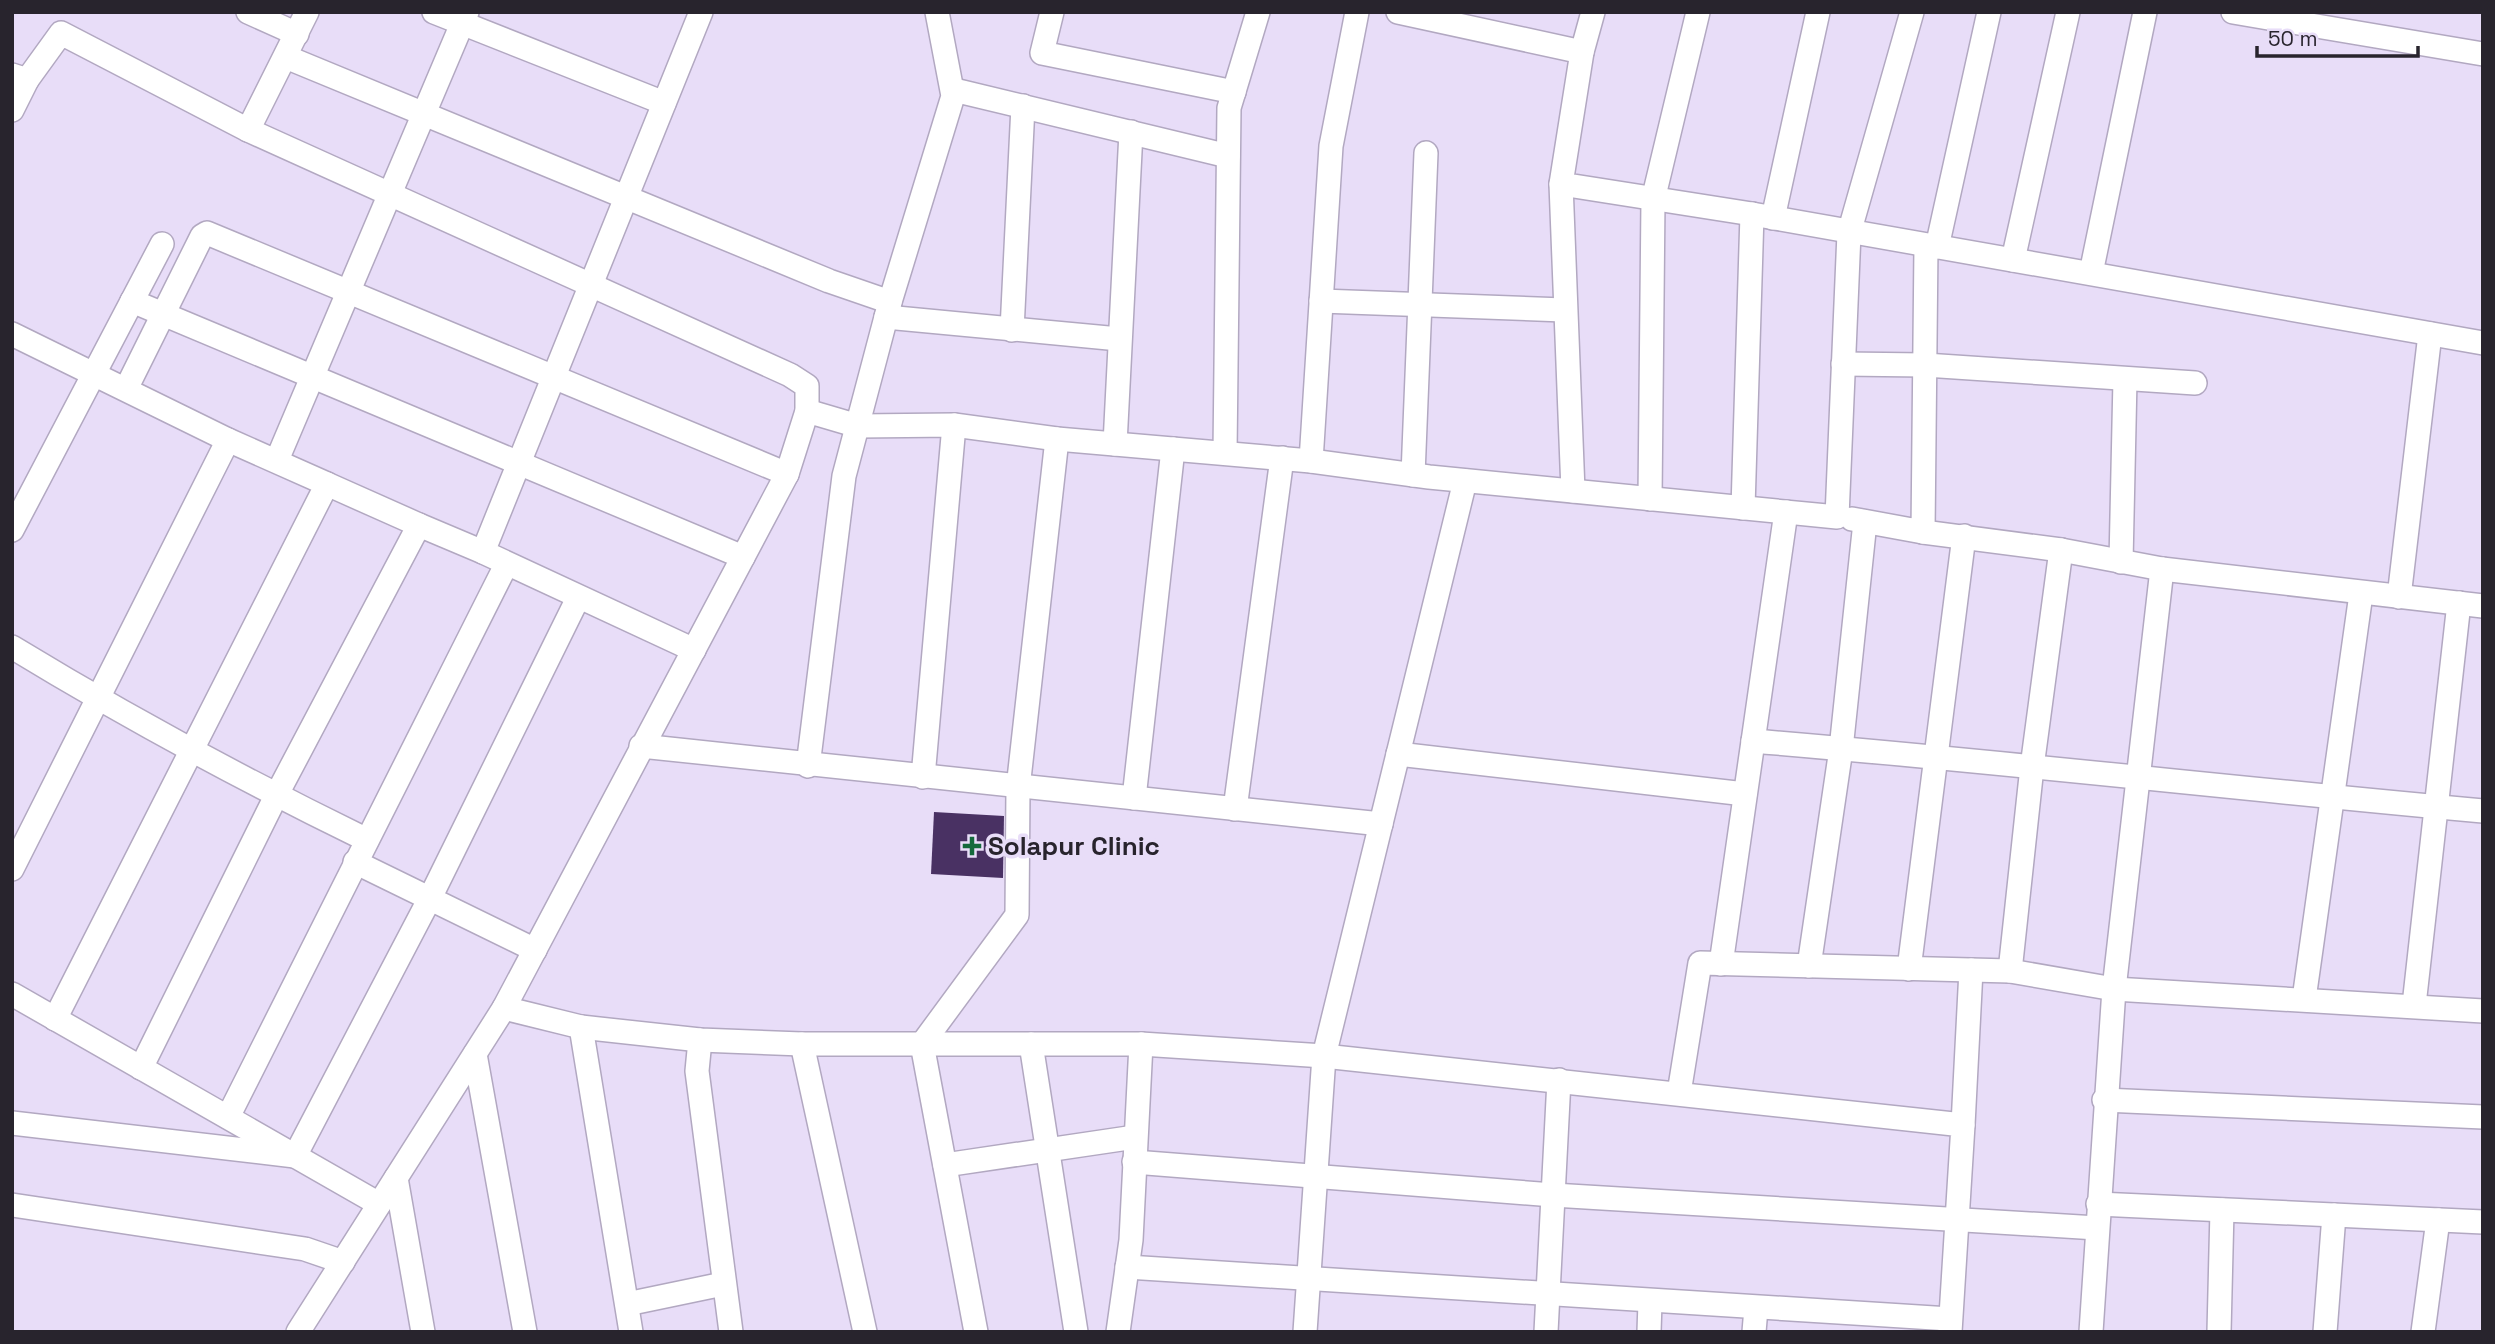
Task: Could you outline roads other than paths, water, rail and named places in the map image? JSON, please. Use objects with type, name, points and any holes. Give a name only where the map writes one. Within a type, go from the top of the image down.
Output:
[{"type":"street","points":[[248,12],[297,34]]},
{"type":"street","points":[[248,130],[307,12]]},
{"type":"street","points":[[433,12],[464,18],[664,103]]},
{"type":"street","points":[[808,766],[837,512],[844,476],[888,310],[954,90],[937,12]]},
{"type":"street","points":[[1052,12],[1042,53],[1234,92]]},
{"type":"street","points":[[1225,453],[1229,107],[1258,12]]},
{"type":"street","points":[[1311,461],[1331,146],[1357,12]]},
{"type":"street","points":[[1398,12],[1582,52]]},
{"type":"street","points":[[1573,491],[1561,184],[1582,52],[1593,12]]},
{"type":"street","points":[[1650,499],[1653,200],[1698,12]]},
{"type":"street","points":[[1743,508],[1762,216],[1818,12]]},
{"type":"street","points":[[1837,517],[1849,233],[1912,12]]},
{"type":"street","points":[[1923,532],[1925,365],[1932,246],[1989,12]]},
{"type":"street","points":[[2013,260],[2068,12]]},
{"type":"street","points":[[2091,273],[2145,12]]},
{"type":"street","points":[[2233,12],[2483,54]]},
{"type":"street","points":[[483,552],[698,13]]},
{"type":"street","points":[[277,460],[464,18]]},
{"type":"street","points":[[12,110],[20,78],[61,33],[248,130],[592,284],[790,375],[807,386],[807,411],[787,474],[504,1008],[298,1332]]},
{"type":"street","points":[[286,57],[829,281],[888,310],[1012,330],[1119,339]]},
{"type":"street","points":[[954,90],[1228,156]]},
{"type":"street","points":[[1012,330],[1023,106]]},
{"type":"street","points":[[1115,444],[1131,132]]},
{"type":"street","points":[[1413,475],[1426,153]]},
{"type":"street","points":[[1561,184],[2091,273],[2483,344]]},
{"type":"street","points":[[126,389],[202,236],[207,233],[787,474]]},
{"type":"street","points":[[12,530],[162,244]]},
{"type":"street","points":[[132,301],[743,557]]},
{"type":"street","points":[[1321,301],[1564,310]]},
{"type":"street","points":[[12,334],[228,440],[483,552],[506,565],[694,650]]},
{"type":"street","points":[[2399,597],[2430,334]]},
{"type":"street","points":[[1843,364],[1925,365],[2194,383]]},
{"type":"street","points":[[2121,562],[2125,379]]},
{"type":"street","points":[[807,411],[858,426],[954,425],[1057,439],[1282,458],[1465,481],[1837,517],[1923,532],[2061,550],[2162,569],[2483,606]]},
{"type":"street","points":[[923,777],[954,425]]},
{"type":"street","points":[[976,1332],[922,1044],[1017,915],[1018,788],[1057,439]]},
{"type":"street","points":[[12,869],[228,440]]},
{"type":"street","points":[[1134,799],[1173,449]]},
{"type":"street","points":[[1235,809],[1282,458]]},
{"type":"street","points":[[1305,1332],[1325,1056],[1465,481]]},
{"type":"street","points":[[55,1019],[327,484]]},
{"type":"street","points":[[1721,964],[1786,512]]},
{"type":"street","points":[[1809,966],[1841,748],[1865,522]]},
{"type":"street","points":[[141,1068],[276,796],[419,525]]},
{"type":"street","points":[[1909,969],[1964,536]]},
{"type":"street","points":[[2010,971],[2032,767],[2061,550]]},
{"type":"street","points":[[228,1117],[506,565]]},
{"type":"street","points":[[2091,1332],[2104,1100],[2114,989],[2162,569]]},
{"type":"street","points":[[2304,999],[2361,594]]},
{"type":"street","points":[[295,1156],[430,898],[578,598]]},
{"type":"street","points":[[2414,1005],[2434,807],[2459,603]]},
{"type":"street","points":[[12,647],[98,700],[276,796],[367,840]]},
{"type":"street","points":[[1753,741],[1935,756],[2136,780],[2483,811]]},
{"type":"street","points":[[641,746],[808,766],[1381,824]]},
{"type":"street","points":[[1398,754],[1745,794]]},
{"type":"street","points":[[355,862],[535,950]]},
{"type":"street","points":[[1679,1093],[1700,963],[2010,971],[2114,989],[2483,1011]]},
{"type":"street","points":[[1127,1267],[1756,1308],[1853,1323],[1950,1326],[1970,970]]},
{"type":"street","points":[[12,994],[379,1204]]},
{"type":"street","points":[[504,1008],[581,1027],[700,1040],[802,1044],[1141,1044],[1325,1056],[1963,1125]]},
{"type":"street","points":[[581,1027],[631,1332]]},
{"type":"street","points":[[700,1040],[697,1071],[731,1332]]},
{"type":"street","points":[[802,1044],[865,1332]]},
{"type":"street","points":[[1031,1044],[1076,1332]]},
{"type":"street","points":[[1118,1332],[1127,1267],[1141,1044]]},
{"type":"street","points":[[475,1054],[525,1332]]},
{"type":"street","points":[[1546,1332],[1559,1080]]},
{"type":"street","points":[[2104,1100],[2483,1116]]},
{"type":"street","points":[[12,1123],[295,1156]]},
{"type":"street","points":[[945,1165],[1135,1137]]},
{"type":"street","points":[[1134,1162],[1553,1195],[2097,1228]]},
{"type":"street","points":[[396,1178],[423,1332]]},
{"type":"street","points":[[2098,1204],[2483,1222]]},
{"type":"street","points":[[12,1205],[305,1249],[343,1262]]},
{"type":"street","points":[[2220,1332],[2222,1210]]},
{"type":"street","points":[[2325,1332],[2334,1215]]},
{"type":"street","points":[[2423,1332],[2438,1220]]},
{"type":"street","points":[[627,1304],[723,1284]]},
{"type":"street","points":[[1648,1332],[1650,1302]]},
{"type":"street","points":[[1754,1332],[1756,1308]]},
{"type":"place","name":"Solapur Clinic","points":[[972,846]]}]
